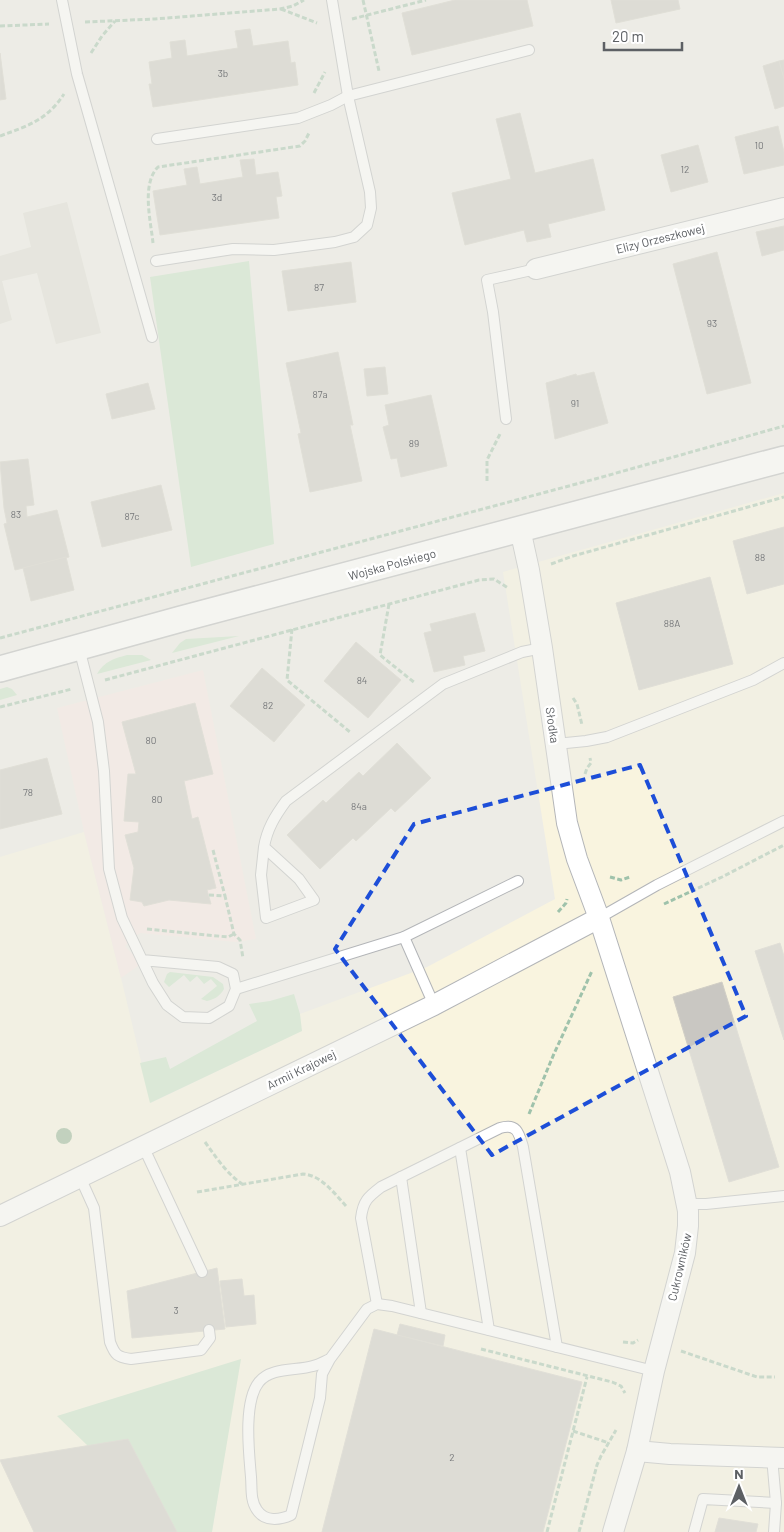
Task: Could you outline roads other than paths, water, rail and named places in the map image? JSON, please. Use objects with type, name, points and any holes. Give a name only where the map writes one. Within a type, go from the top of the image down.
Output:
[{"type":"street","name":"Elizy Orzeszkowej","points":[[536,269],[784,208]]},
{"type":"street","name":"Wojska Polskiego","points":[[0,669],[784,459]]},
{"type":"street","name":"Słodka","points":[[520,529],[542,648],[567,822],[577,859],[599,918]]},
{"type":"street","name":"Armii Krajowej","points":[[0,1216],[434,1005],[599,918]]},
{"type":"street","name":"Cukrowników","points":[[599,918],[675,1156],[687,1204],[688,1226],[685,1254],[654,1371],[637,1450],[613,1532]]},
{"type":"street","points":[[637,1450],[670,1454],[778,1458]]},
{"type":"lane","points":[[62,0],[77,74],[152,337]]},
{"type":"lane","points":[[156,261],[233,249],[274,250],[335,242],[354,237],[367,225],[371,208],[370,192],[348,96],[332,0]]},
{"type":"lane","points":[[157,139],[298,118],[348,96],[529,50]]},
{"type":"lane","points":[[506,419],[487,280],[536,269]]},
{"type":"lane","points":[[79,648],[98,722],[104,771],[109,869],[122,918],[142,960],[153,983],[167,1005],[183,1016],[209,1018],[229,1006],[236,989],[233,974],[218,967],[142,960]]},
{"type":"lane","points":[[264,847],[299,878],[314,900],[266,918],[261,875],[264,847],[266,836],[274,817],[286,801],[443,684],[522,652],[542,648]]},
{"type":"lane","points":[[556,744],[583,742],[607,737],[753,680],[784,663]]},
{"type":"lane","points":[[599,918],[657,885],[784,821]]},
{"type":"lane","points":[[236,989],[404,937],[518,881]]},
{"type":"lane","points":[[404,937],[434,1005]]},
{"type":"lane","points":[[377,1304],[361,1218],[362,1209],[367,1198],[381,1187],[500,1128],[508,1126],[515,1128],[520,1135],[557,1347]]},
{"type":"lane","points":[[143,1146],[202,1272]]},
{"type":"lane","points":[[460,1148],[489,1330]]},
{"type":"lane","points":[[80,1177],[94,1208],[110,1342],[115,1354],[122,1358],[131,1359],[201,1350],[210,1338],[210,1330]]},
{"type":"lane","points":[[401,1177],[421,1313]]},
{"type":"lane","points":[[687,1204],[784,1196]]},
{"type":"lane","points":[[330,1358],[314,1366],[270,1373],[258,1382],[252,1398],[248,1422],[248,1449],[252,1499],[258,1512],[268,1519],[281,1519],[291,1515],[320,1398],[322,1374],[330,1358],[367,1309],[377,1304],[421,1313],[654,1371]]},
{"type":"lane","points":[[774,1532],[778,1458]]},
{"type":"lane","points":[[694,1532],[704,1499],[776,1504]]}]
